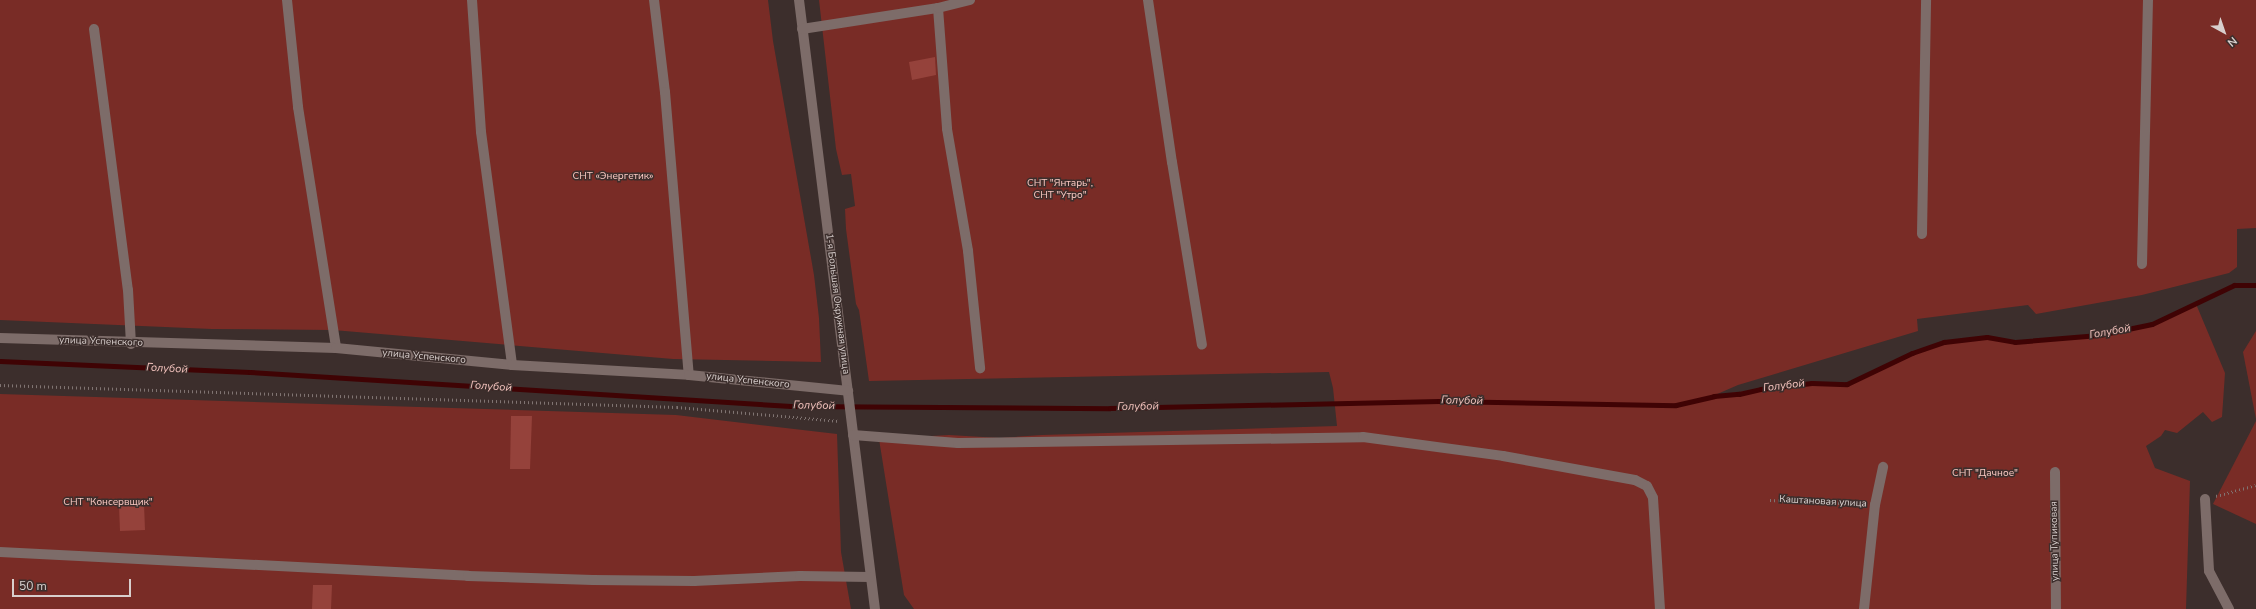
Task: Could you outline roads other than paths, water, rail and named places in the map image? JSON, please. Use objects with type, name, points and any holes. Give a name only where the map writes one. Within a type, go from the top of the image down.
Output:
[{"type":"street","points":[[287,0],[298,107],[336,348]]},
{"type":"street","points":[[472,0],[481,132],[512,365]]},
{"type":"street","points":[[654,0],[665,92],[689,375]]},
{"type":"street","name":"1-я Большая Окружная улица","points":[[799,0],[875,609]]},
{"type":"street","points":[[802,29],[938,8],[970,0]]},
{"type":"street","points":[[1148,0],[1172,162],[1202,345]]},
{"type":"street","points":[[1922,234],[1926,0]]},
{"type":"street","points":[[2142,264],[2148,0]]},
{"type":"street","points":[[938,8],[947,130],[968,252],[980,368]]},
{"type":"street","points":[[94,29],[128,290],[131,344]]},
{"type":"street","name":"улица Успенского","points":[[0,338],[131,344],[336,348],[512,365],[689,375],[848,391]]},
{"type":"street","points":[[854,435],[958,443],[1363,437],[1503,456],[1635,480],[1647,486],[1653,498],[1660,609]]},
{"type":"street","name":"Каштановая улица","points":[[1864,609],[1875,505],[1884,467]]},
{"type":"street","name":"улица Тупиковая","points":[[2055,472],[2056,609]]},
{"type":"street","points":[[2206,499],[2209,571],[2229,609]]},
{"type":"street","points":[[0,552],[468,576],[593,580],[694,582],[800,576],[870,577]]},
{"type":"waterway","name":"Голубой","points":[[0,361],[250,372],[791,406],[1110,408],[1439,401],[1676,405],[1714,396],[1739,394],[1761,389],[1812,383],[1847,384],[1912,353],[1944,342],[1987,337],[2015,342],[2099,335],[2152,324],[2234,285],[2256,285]]},
{"type":"park label","name":"СНТ «Энергетик»","points":[[613,177]]},
{"type":"park label","name":"СНТ \"Янтарь\", СНТ \"Утро\"","points":[[1060,188]]},
{"type":"park label","name":"СНТ \"Дачное\"","points":[[1985,474]]},
{"type":"park label","name":"СНТ \"Консервщик\"","points":[[108,503]]}]
